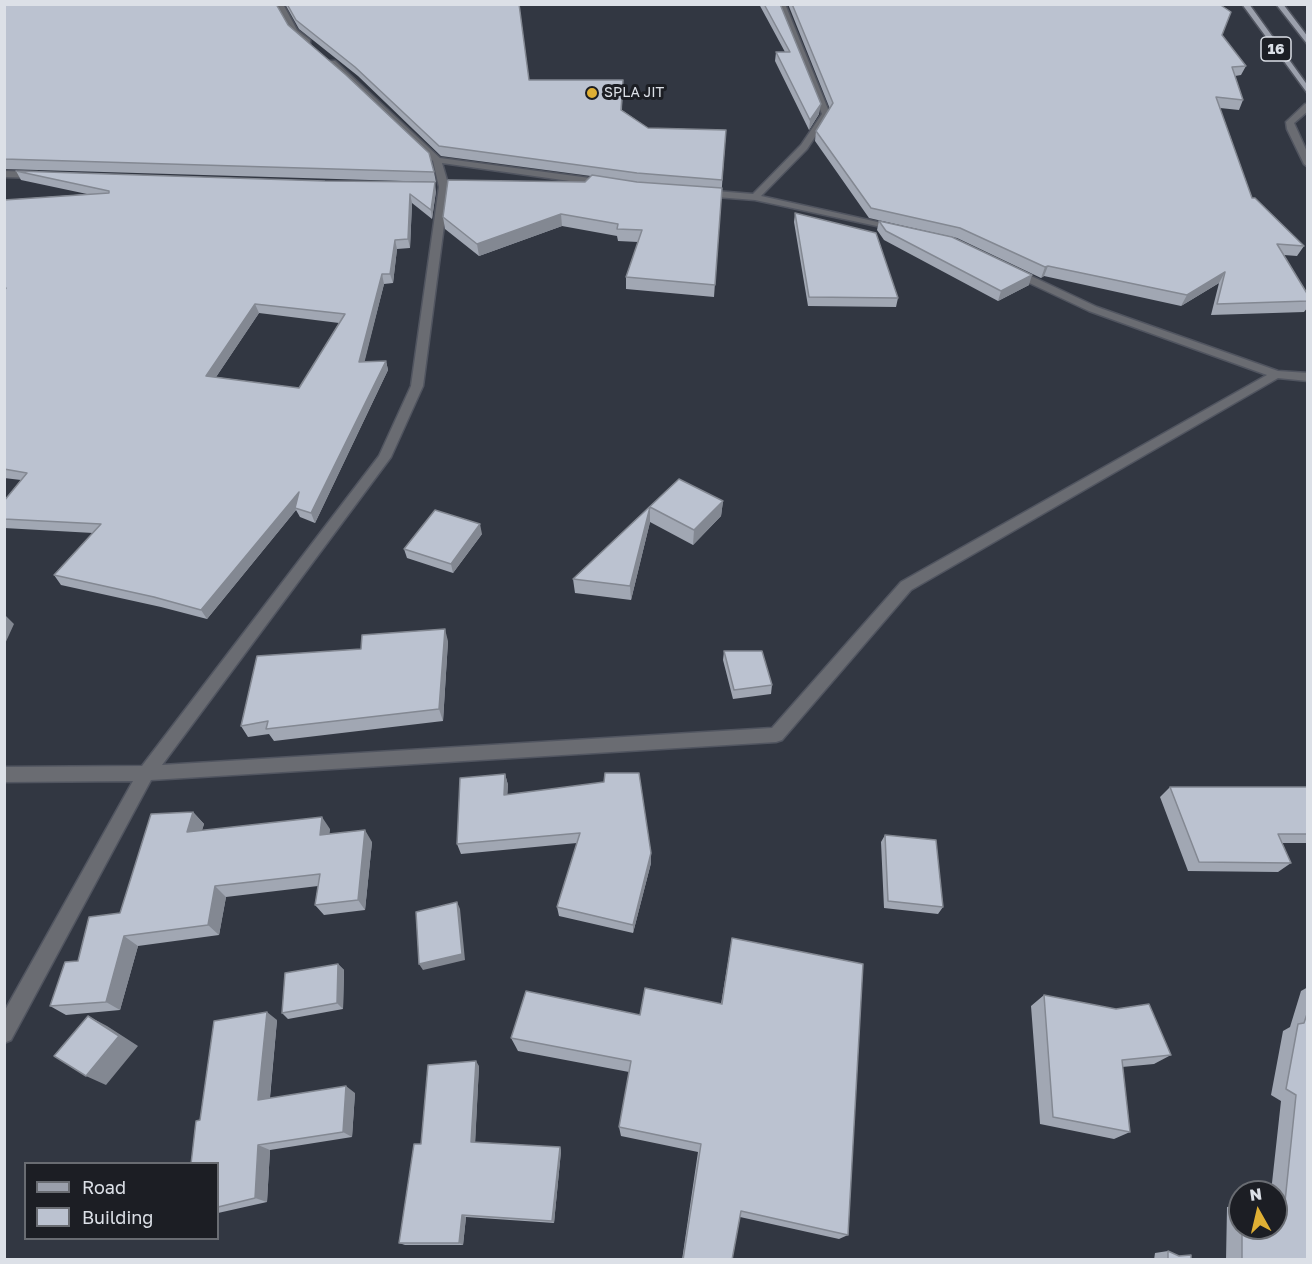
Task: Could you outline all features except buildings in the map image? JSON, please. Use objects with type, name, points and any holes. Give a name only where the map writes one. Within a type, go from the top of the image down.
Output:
[{"type":"main road","name":"16","points":[[1245,4],[1308,92]]},
{"type":"main road","name":"16","points":[[1279,4],[1308,43]]},
{"type":"street","points":[[279,4],[294,31],[319,52]]},
{"type":"street","points":[[756,197],[804,147],[826,114],[782,4]]},
{"type":"street","points":[[4,1033],[146,773],[385,457],[417,386],[444,187],[437,160],[328,59]]},
{"type":"street","points":[[1308,106],[1290,122],[1291,129],[1308,164]]},
{"type":"street","points":[[437,160],[616,186],[558,188]]},
{"type":"street","points":[[4,174],[52,175]]},
{"type":"street","points":[[696,192],[756,197],[907,231]]},
{"type":"street","points":[[1007,268],[1093,309],[1276,374],[1308,377]]},
{"type":"street","points":[[4,775],[146,773],[776,735],[906,586],[1276,374]]},
{"type":"place","name":"SPLA JIT","points":[[592,93]]}]
